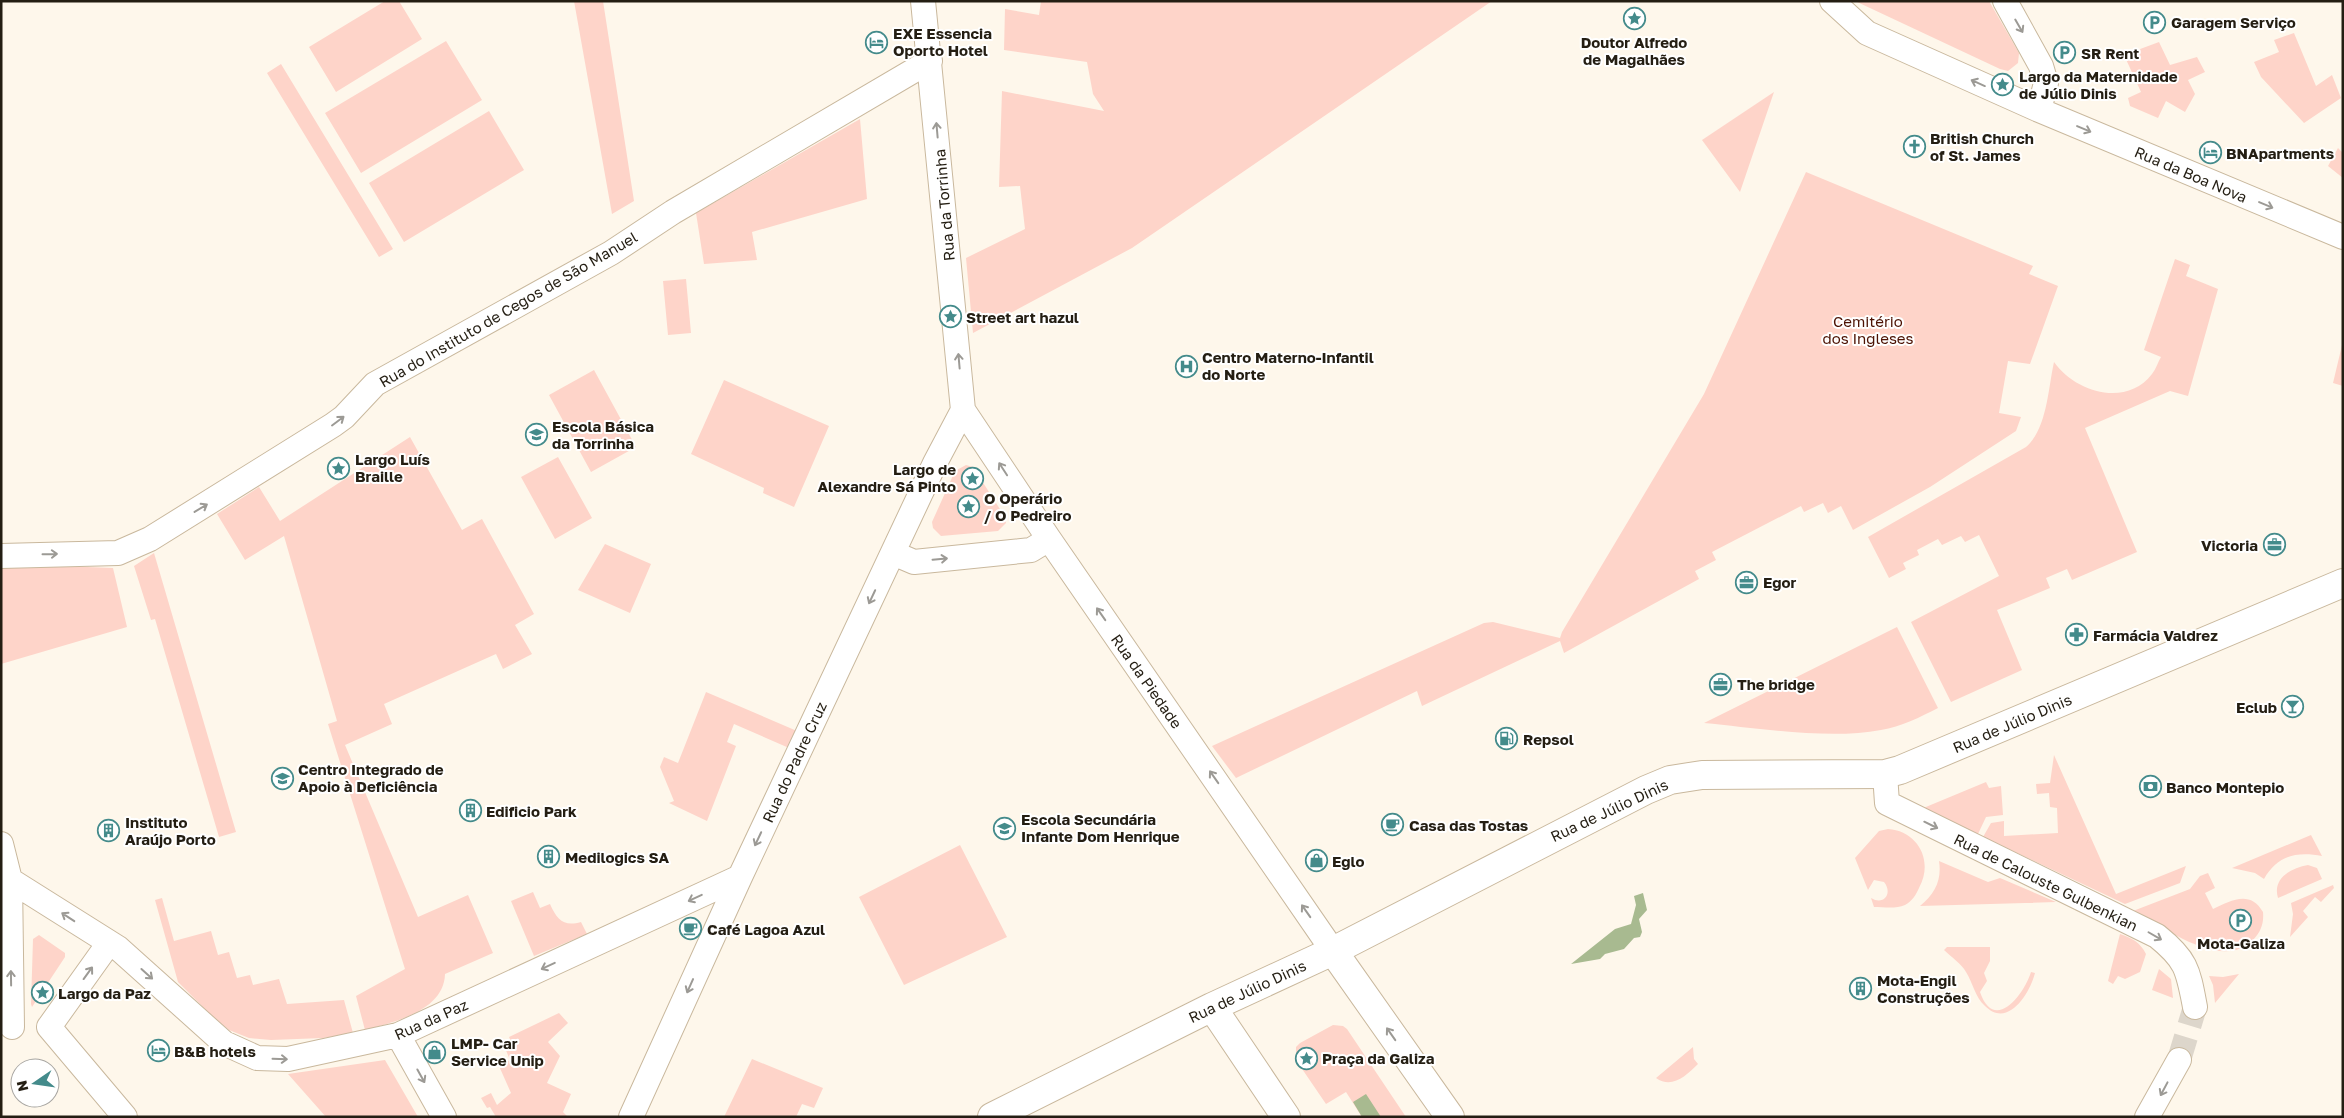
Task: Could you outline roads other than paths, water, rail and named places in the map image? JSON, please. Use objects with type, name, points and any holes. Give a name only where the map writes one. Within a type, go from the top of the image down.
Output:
[{"type":"main road","name":"Rua de Júlio Dinis","points":[[992,1117],[1212,1007],[1333,951],[1646,790],[1670,780],[1702,775],[1885,774],[1915,765],[2343,583]]},
{"type":"main road","points":[[1333,951],[1450,1117]]},
{"type":"main road","points":[[1212,1007],[1286,1117]]},
{"type":"street","name":"Rua da Torrinha","points":[[923,1],[963,410]]},
{"type":"street","points":[[1840,9],[1867,33],[2039,110],[2046,82],[2041,66],[2005,1]]},
{"type":"street","name":"Rua do Instituto de Cegos de São Manuel","points":[[1,556],[118,553],[150,539],[344,417],[375,384],[611,253],[673,212],[930,61]]},
{"type":"street","name":"Rua da Boa Nova","points":[[2039,110],[2343,237]]},
{"type":"street","name":"Rua da Piedade","points":[[963,410],[1049,539],[1333,951]]},
{"type":"street","name":"Rua do Padre Cruz","points":[[631,1117],[740,877],[935,462],[963,410]]},
{"type":"street","points":[[893,553],[914,562],[1032,550],[1049,539]]},
{"type":"street","name":"Rua de Calouste Gulbenkian","points":[[1885,774],[1887,803],[2157,936],[2177,952],[2190,976],[2195,1007]]},
{"type":"street","points":[[1,844],[10,880],[7,1027],[49,1027],[125,1117]]},
{"type":"street","name":"Rua da Paz","points":[[110,943],[118,948],[224,1043],[258,1058],[288,1060],[398,1035],[740,877]]},
{"type":"street","points":[[10,880],[110,943],[49,1027]]},
{"type":"street","points":[[398,1035],[444,1117]]},
{"type":"street","points":[[2148,1117],[2179,1060]]},
{"type":"tunnel","points":[[2179,1060],[2195,1007]]},
{"type":"place","name":"Doutor Alfredo de Magalhães","points":[[1634,19]]},
{"type":"place","name":"Garagem Serviço","points":[[2155,22]]},
{"type":"place","name":"EXE Essencia Oporto Hotel","points":[[877,42]]},
{"type":"place","name":"SR Rent","points":[[2065,53]]},
{"type":"place","name":"Largo da Maternidade de Júlio Dinis","points":[[2003,85]]},
{"type":"place","name":"British Church of St. James","points":[[1914,147]]},
{"type":"place","name":"BNApartments","points":[[2210,153]]},
{"type":"place","name":"Street art hazul","points":[[950,317]]},
{"type":"place","name":"Centro Materno-Infantil do Norte","points":[[1186,366]]},
{"type":"place","name":"Escola Básica da Torrinha","points":[[536,435]]},
{"type":"place","name":"Largo Luís Braille","points":[[339,468]]},
{"type":"place","name":"Largo de Alexandre Sá Pinto","points":[[972,478]]},
{"type":"place","name":"O Operário / O Pedreiro","points":[[968,507]]},
{"type":"place","name":"Victoria","points":[[2274,545]]},
{"type":"place","name":"Egor","points":[[1747,582]]},
{"type":"place","name":"Farmácia Valdrez","points":[[2077,635]]},
{"type":"place","name":"The bridge","points":[[1721,684]]},
{"type":"place","name":"Eclub","points":[[2293,707]]},
{"type":"place","name":"Repsol","points":[[1507,739]]},
{"type":"place","name":"Centro Integrado de Apoio à Deficiência","points":[[282,778]]},
{"type":"place","name":"Banco Montepio","points":[[2150,787]]},
{"type":"place","name":"Edificio Park","points":[[470,811]]},
{"type":"place","name":"Casa das Tostas","points":[[1393,825]]},
{"type":"place","name":"Escola Secundária Infante Dom Henrique","points":[[1005,828]]},
{"type":"place","name":"Instituto Araújo Porto","points":[[109,831]]},
{"type":"place","name":"Medilogics SA","points":[[549,857]]},
{"type":"place","name":"Eglo","points":[[1316,861]]},
{"type":"place","name":"Mota-Galiza","points":[[2241,920]]},
{"type":"place","name":"Café Lagoa Azul","points":[[691,929]]},
{"type":"place","name":"Mota-Engil Construções","points":[[1861,989]]},
{"type":"place","name":"Largo da Paz","points":[[42,993]]},
{"type":"place","name":"B&B hotels","points":[[158,1051]]},
{"type":"place","name":"LMP- Car Service Unip","points":[[435,1052]]},
{"type":"place","name":"Praça da Galiza","points":[[1306,1058]]},
{"type":"park label","name":"Cemitério dos Ingleses","points":[[1868,330]]}]
